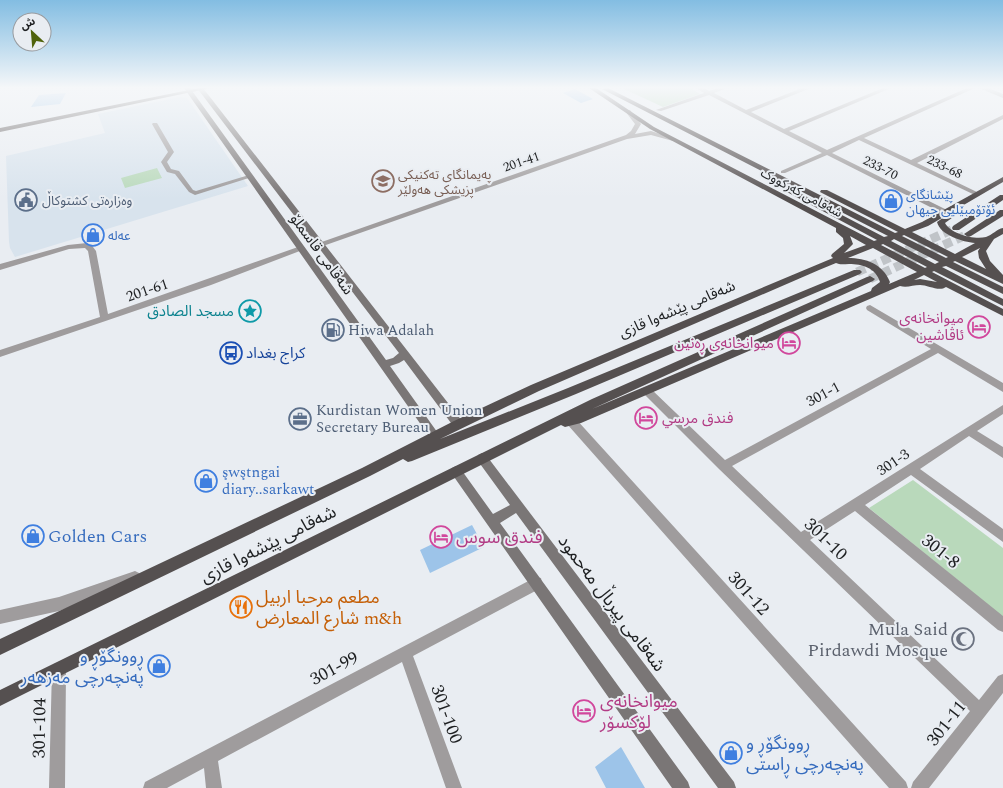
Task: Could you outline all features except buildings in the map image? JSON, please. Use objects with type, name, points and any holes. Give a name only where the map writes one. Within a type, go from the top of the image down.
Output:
[{"type":"highway","name":"شەقامی کەرکووک","points":[[647,125],[821,218],[877,245],[914,266],[926,270]]},
{"type":"highway","name":"شەقامی کەرکووک","points":[[661,125],[1003,303]]},
{"type":"highway","name":"شەقامی کەرکووک","points":[[677,125],[1003,291]]},
{"type":"highway","name":"شەقامی کەرکووک","points":[[689,125],[886,222]]},
{"type":"highway","points":[[877,245],[946,213],[1003,179]]},
{"type":"highway","points":[[975,196],[942,222],[942,226],[966,239],[974,241],[980,241],[999,233]]},
{"type":"highway","points":[[956,228],[1003,197]]},
{"type":"highway","points":[[798,205],[823,216],[840,218],[846,217],[851,212],[848,206],[841,200]]},
{"type":"highway","points":[[968,234],[1003,212]]},
{"type":"highway","points":[[816,268],[847,248],[849,244],[848,239],[844,234],[821,218]]},
{"type":"highway","points":[[886,222],[903,227],[912,227],[925,224]]},
{"type":"highway","points":[[886,222],[903,233],[915,236],[952,257],[1003,280]]},
{"type":"highway","points":[[904,280],[911,273],[914,266],[915,236],[918,230],[925,224]]},
{"type":"highway","points":[[903,233],[926,270],[962,292],[1003,313]]},
{"type":"highway","points":[[999,233],[982,251],[983,257],[988,265],[1003,280]]},
{"type":"highway","name":"شەقامی پێشەوا قازی","points":[[553,424],[571,421],[647,392],[880,291],[952,257],[977,247],[999,233]]},
{"type":"highway","points":[[877,245],[952,257]]},
{"type":"highway","name":"شەقامی پێشەوا قازی","points":[[0,647],[366,472],[458,424],[535,388],[816,268],[857,251],[877,245]]},
{"type":"highway","points":[[816,268],[851,261],[866,264],[878,271],[884,279],[884,284],[880,288],[857,300]]},
{"type":"highway","name":"شەقامی پێشەوا قازی","points":[[366,472],[436,447],[857,272]]},
{"type":"highway","name":"شەقامی پێشەوا قازی","points":[[0,698],[596,402],[870,279]]},
{"type":"highway","points":[[880,291],[909,283],[920,282],[935,284],[962,292]]},
{"type":"highway","points":[[1003,287],[993,288],[987,295],[993,304],[1003,313]]},
{"type":"main road","points":[[0,130],[25,125]]},
{"type":"main road","name":"شەقامی قاسملۆ","points":[[212,125],[435,436]]},
{"type":"main road","name":"شەقامی قاسملۆ","points":[[230,125],[458,424]]},
{"type":"main road","points":[[261,193],[278,188]]},
{"type":"main road","points":[[383,364],[396,361],[404,354]]},
{"type":"main road","name":"شەقامی پیرباڵ مەحمود","points":[[482,458],[728,788]]},
{"type":"main road","points":[[456,471],[682,788]]},
{"type":"main road","points":[[492,521],[518,506]]},
{"type":"street","points":[[156,125],[171,152],[164,162],[169,171],[177,172],[191,191],[195,193],[249,177]]},
{"type":"street","name":"201-41","points":[[320,244],[617,140],[634,132],[638,127],[637,125]]},
{"type":"street","name":"233-70","points":[[771,125],[946,213]]},
{"type":"street","points":[[783,131],[798,125]]},
{"type":"street","points":[[783,172],[889,125]]},
{"type":"street","points":[[911,163],[987,125]]},
{"type":"street","name":"201-41","points":[[617,140],[647,133],[660,134],[675,140]]},
{"type":"street","name":"233-68","points":[[859,138],[975,196]]},
{"type":"street","points":[[0,267],[68,247],[87,245],[92,251],[105,319]]},
{"type":"street","name":"201-61","points":[[0,354],[105,319],[301,249]]},
{"type":"street","points":[[870,308],[1003,388]]},
{"type":"street","name":"301-1","points":[[723,466],[938,350]]},
{"type":"street","name":"301-10","points":[[647,392],[980,711]]},
{"type":"street","name":"301-3","points":[[800,539],[856,505],[910,468],[1003,409]]},
{"type":"street","name":"301-12","points":[[571,421],[900,788]]},
{"type":"street","points":[[969,431],[1003,453]]},
{"type":"street","points":[[910,468],[1003,536]]},
{"type":"street","name":"301-8","points":[[856,505],[1003,625]]},
{"type":"street","points":[[0,618],[59,604],[175,563]]},
{"type":"street","name":"301-99","points":[[151,788],[536,583]]},
{"type":"street","name":"301-100","points":[[405,652],[454,788]]},
{"type":"street","name":"301-104","points":[[57,788],[59,669]]},
{"type":"street","name":"301-11","points":[[919,788],[1003,681]]},
{"type":"street","points":[[210,757],[214,788]]},
{"type":"shaded area","points":[[102,125],[206,125],[248,186],[15,257],[10,248],[9,242],[6,156],[105,133]]},
{"type":"green space","points":[[157,168],[162,178],[125,188],[121,178]]},
{"type":"green space","points":[[913,480],[1003,548],[1003,617],[869,508]]},
{"type":"tunnel","points":[[857,272],[956,228]]},
{"type":"tunnel","points":[[870,279],[968,234]]},
{"type":"place","name":"پەیمانگای تەکنیکی پزیشکی هەولێر","points":[[383,181]]},
{"type":"place","name":"وەزارەتی کشتوکاڵ","points":[[26,200]]},
{"type":"place","name":"پێشانگای ئۆتۆمبێلیی جیھان","points":[[891,201]]},
{"type":"place","name":"عەلە","points":[[93,235]]},
{"type":"place","name":"مسجد الصادق","points":[[250,311]]},
{"type":"place","name":"میوانخانەی ئاڤاشین","points":[[979,327]]},
{"type":"place","name":"Hiwa Adalah","points":[[333,330]]},
{"type":"place","name":"میوانخانەی ڕەنین","points":[[789,343]]},
{"type":"place","name":"كراج بغداد","points":[[231,353]]},
{"type":"place","name":"فندق مرسي","points":[[646,418]]},
{"type":"place","name":"Kurdistan Women Union Secretary Bureau","points":[[300,419]]},
{"type":"place","name":"şwştngai diary..sarkawt","points":[[206,481]]},
{"type":"place","name":"Golden Cars","points":[[33,536]]},
{"type":"place","name":"فندق سوس","points":[[441,537]]},
{"type":"place","name":"مطعم مرحبا اربيل شارع المعارض m&h","points":[[241,607]]},
{"type":"place","name":"Mula Said Pirdawdi Mosque","points":[[963,639]]},
{"type":"place","name":"ڕوونگۆڕ و پەنچەرچی مەزهەر","points":[[159,666]]},
{"type":"place","name":"میوانخانەی لۆکسۆر","points":[[584,711]]},
{"type":"place","name":"ڕوونگۆڕ و پەنچەرچی ڕاستی","points":[[731,753]]}]
